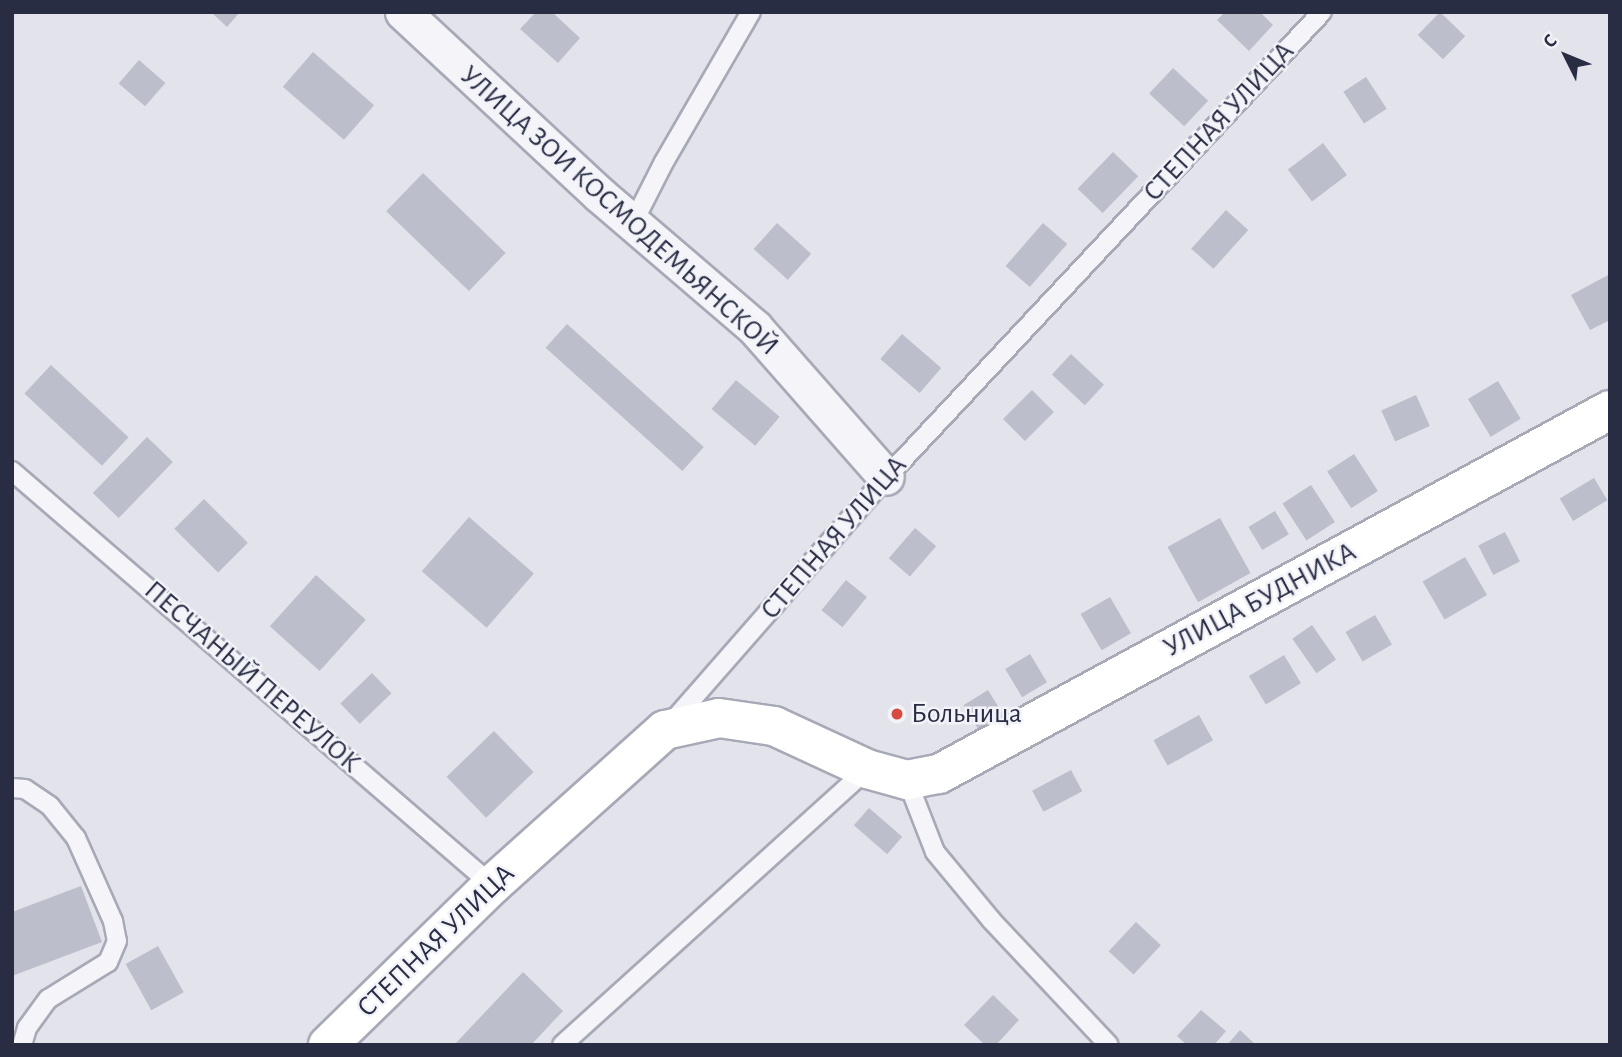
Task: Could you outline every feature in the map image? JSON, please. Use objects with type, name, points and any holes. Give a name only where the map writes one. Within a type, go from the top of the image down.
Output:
[{"type":"street","name":"УЛИЦА ЗОИ КОСМОДЕМЬЯНСКОЙ","points":[[403,12],[633,223],[755,328],[886,477]]},
{"type":"street","name":"УЛИЦА БУДНИКА","points":[[907,780],[939,774],[1610,410]]},
{"type":"street","points":[[666,730],[719,718],[775,726],[867,769],[907,780]]},
{"type":"street","name":"СТЕПНАЯ УЛИЦА","points":[[328,1045],[492,885],[666,730]]},
{"type":"lane","points":[[633,223],[664,162],[751,12]]},
{"type":"lane","name":"СТЕПНАЯ УЛИЦА","points":[[666,730],[886,477],[1322,12]]},
{"type":"lane","name":"ПЕСЧАНЫЙ ПЕРЕУЛОК","points":[[12,471],[492,885]]},
{"type":"lane","points":[[562,1045],[867,769]]},
{"type":"lane","points":[[907,780],[935,852],[992,921],[1109,1045]]},
{"type":"lane","points":[[12,788],[25,789],[50,806],[76,838],[113,921],[117,942],[108,962],[48,999],[27,1028],[22,1045]]},
{"type":"building","points":[[211,12],[240,12],[227,27]]},
{"type":"building","points":[[536,12],[552,12],[580,38],[558,63],[520,29]]},
{"type":"building","points":[[1225,12],[1260,12],[1273,25],[1249,51],[1217,20]]},
{"type":"building","points":[[1440,12],[1465,36],[1443,59],[1418,35]]},
{"type":"building","points":[[313,52],[374,105],[344,140],[283,87]]},
{"type":"building","points":[[139,60],[165,83],[145,106],[119,83]]},
{"type":"building","points":[[1173,68],[1208,101],[1184,126],[1149,94]]},
{"type":"building","points":[[1366,77],[1387,109],[1364,124],[1343,92]]},
{"type":"building","points":[[1323,143],[1347,175],[1312,201],[1288,169]]},
{"type":"building","points":[[1113,152],[1138,176],[1103,213],[1078,189]]},
{"type":"building","points":[[423,173],[506,253],[469,291],[386,211]]},
{"type":"building","points":[[1226,210],[1248,230],[1213,269],[1191,249]]},
{"type":"building","points":[[777,223],[811,254],[788,280],[754,249]]},
{"type":"building","points":[[1043,223],[1067,244],[1030,287],[1006,266]]},
{"type":"building","points":[[1610,274],[1610,320],[1590,330],[1571,295]]},
{"type":"building","points":[[567,324],[704,447],[682,471],[546,348]]},
{"type":"building","points":[[902,334],[941,368],[920,393],[880,359]]},
{"type":"building","points":[[1071,354],[1104,385],[1085,405],[1052,374]]},
{"type":"building","points":[[51,365],[129,437],[102,466],[24,394]]},
{"type":"building","points":[[736,380],[780,417],[755,446],[712,409]]},
{"type":"building","points":[[1498,381],[1521,419],[1491,437],[1468,399]]},
{"type":"building","points":[[1032,390],[1054,412],[1025,441],[1003,419]]},
{"type":"building","points":[[1416,395],[1430,426],[1395,442],[1381,410]]},
{"type":"building","points":[[147,437],[173,462],[119,518],[93,493]]},
{"type":"building","points":[[1354,454],[1378,491],[1351,508],[1327,471]]},
{"type":"building","points":[[1594,478],[1607,500],[1573,521],[1560,499]]},
{"type":"building","points":[[1311,485],[1335,522],[1306,540],[1282,504]]},
{"type":"building","points":[[204,499],[248,543],[218,573],[174,529]]},
{"type":"building","points":[[1275,511],[1289,534],[1262,550],[1248,527]]},
{"type":"building","points":[[469,517],[534,573],[487,628],[422,571]]},
{"type":"building","points":[[1220,518],[1251,573],[1198,602],[1168,547]]},
{"type":"building","points":[[915,528],[936,546],[910,577],[889,558]]},
{"type":"building","points":[[1505,532],[1520,561],[1493,575],[1478,546]]},
{"type":"building","points":[[1465,557],[1487,595],[1445,620],[1423,582]]},
{"type":"building","points":[[316,575],[366,620],[320,671],[270,626]]},
{"type":"building","points":[[846,580],[867,597],[842,627],[821,610]]},
{"type":"building","points":[[1110,597],[1131,633],[1102,650],[1081,614]]},
{"type":"building","points":[[1375,615],[1392,644],[1363,661],[1346,632]]},
{"type":"building","points":[[1312,625],[1336,659],[1316,673],[1292,639]]},
{"type":"building","points":[[1030,654],[1047,682],[1022,697],[1005,669]]},
{"type":"building","points":[[1284,655],[1301,683],[1266,704],[1249,676]]},
{"type":"building","points":[[372,673],[391,693],[360,724],[340,704]]},
{"type":"building","points":[[988,690],[1005,717],[980,733],[963,705]]},
{"type":"building","points":[[1199,715],[1213,740],[1168,766],[1154,740]]},
{"type":"building","points":[[494,731],[534,772],[486,818],[447,777]]},
{"type":"building","points":[[1071,770],[1082,791],[1043,812],[1032,791]]},
{"type":"building","points":[[869,808],[902,837],[887,854],[854,825]]},
{"type":"building","points":[[81,886],[102,942],[12,976],[12,912]]},
{"type":"building","points":[[1136,922],[1161,945],[1134,974],[1109,951]]},
{"type":"building","points":[[158,946],[184,992],[151,1010],[126,964]]},
{"type":"building","points":[[523,972],[563,1011],[531,1045],[454,1045]]},
{"type":"building","points":[[993,995],[1019,1020],[996,1045],[985,1045],[964,1025]]},
{"type":"building","points":[[1201,1010],[1226,1031],[1214,1045],[1187,1045],[1177,1036]]},
{"type":"building","points":[[1240,1030],[1256,1045],[1227,1045]]},
{"type":"place","name":"Больница","points":[[897,714]]}]
